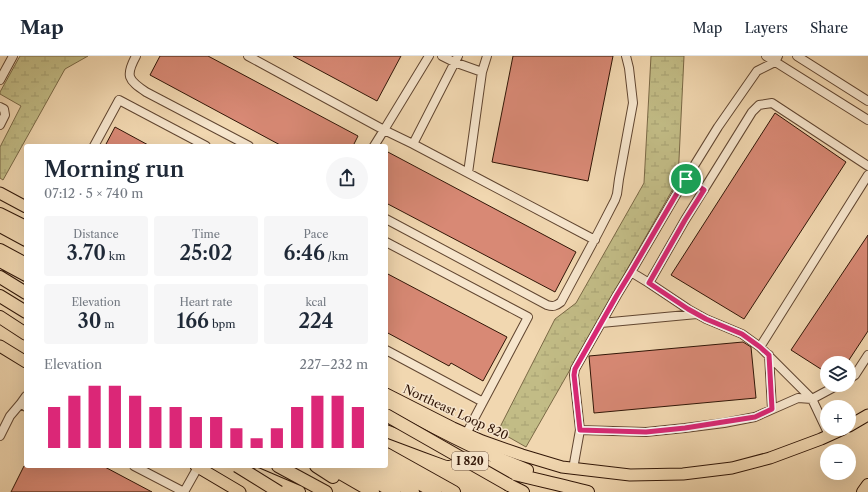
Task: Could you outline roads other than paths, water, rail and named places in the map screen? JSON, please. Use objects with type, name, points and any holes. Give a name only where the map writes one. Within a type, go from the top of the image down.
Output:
[{"type":"highway","points":[[0,214],[24,225]]},
{"type":"highway","points":[[0,226],[24,239]]},
{"type":"highway","points":[[0,250],[24,263]]},
{"type":"highway","points":[[0,260],[24,274]]},
{"type":"highway","points":[[0,271],[24,285]]},
{"type":"highway","points":[[0,277],[24,292]]},
{"type":"highway","points":[[0,296],[24,311]]},
{"type":"highway","points":[[0,317],[24,333]]},
{"type":"highway","points":[[388,402],[455,438],[556,483]]},
{"type":"highway","points":[[388,416],[522,492]]},
{"type":"highway","name":"I 820","points":[[388,431],[426,446],[490,468],[588,492]]},
{"type":"highway","points":[[388,455],[454,492]]},
{"type":"highway","points":[[388,466],[435,492]]},
{"type":"highway","points":[[240,468],[279,492]]},
{"type":"highway","points":[[242,468],[299,492]]},
{"type":"highway","points":[[282,468],[326,492]]},
{"type":"highway","points":[[319,468],[360,492]]},
{"type":"highway","points":[[331,468],[373,492]]},
{"type":"highway","points":[[352,468],[394,492]]},
{"type":"highway","points":[[371,468],[413,492]]},
{"type":"highway","points":[[863,492],[868,485]]},
{"type":"main road","points":[[0,193],[24,206]]},
{"type":"main road","points":[[0,346],[24,361]]},
{"type":"main road","name":"Northeast Loop 820","points":[[388,395],[466,434],[522,455],[562,467],[630,475],[683,474],[732,468],[770,458],[827,436]]},
{"type":"main road","points":[[856,422],[868,415]]},
{"type":"main road","points":[[200,468],[240,492]]},
{"type":"street","points":[[0,80],[13,56]]},
{"type":"street","points":[[136,56],[129,71],[132,82],[146,92],[245,144]]},
{"type":"street","points":[[248,56],[384,130],[595,240]]},
{"type":"street","points":[[375,144],[429,56]]},
{"type":"street","points":[[442,56],[456,59],[482,72]]},
{"type":"street","points":[[468,174],[482,72],[487,56]]},
{"type":"street","points":[[388,220],[547,305],[557,305],[561,302],[595,240],[617,194],[632,103],[629,68],[626,56]]},
{"type":"street","points":[[766,56],[777,59],[868,120]]},
{"type":"street","points":[[797,56],[868,101]]},
{"type":"street","points":[[413,144],[456,59]]},
{"type":"street","points":[[573,468],[580,430],[574,375],[575,369],[676,195],[718,128],[757,71],[777,59]]},
{"type":"street","points":[[95,144],[119,100],[202,144]]},
{"type":"street","points":[[649,283],[685,220],[752,112],[759,105],[772,103],[868,166]]},
{"type":"street","points":[[0,107],[4,109],[5,115],[0,125]]},
{"type":"street","points":[[760,347],[868,174]]},
{"type":"street","points":[[686,179],[704,190]]},
{"type":"street","points":[[388,243],[528,317],[466,434]]},
{"type":"street","points":[[631,272],[688,309],[706,319],[742,334],[760,347],[812,399],[820,416]]},
{"type":"street","points":[[601,323],[697,314]]},
{"type":"street","points":[[388,351],[483,402]]},
{"type":"street","points":[[769,355],[772,409]]},
{"type":"street","points":[[856,373],[868,355]]},
{"type":"street","points":[[580,430],[646,432],[685,428],[755,417],[798,398],[812,399],[825,392]]},
{"type":"street","points":[[0,436],[10,416],[24,402]]},
{"type":"street","points":[[138,468],[184,492],[196,468]]}]
